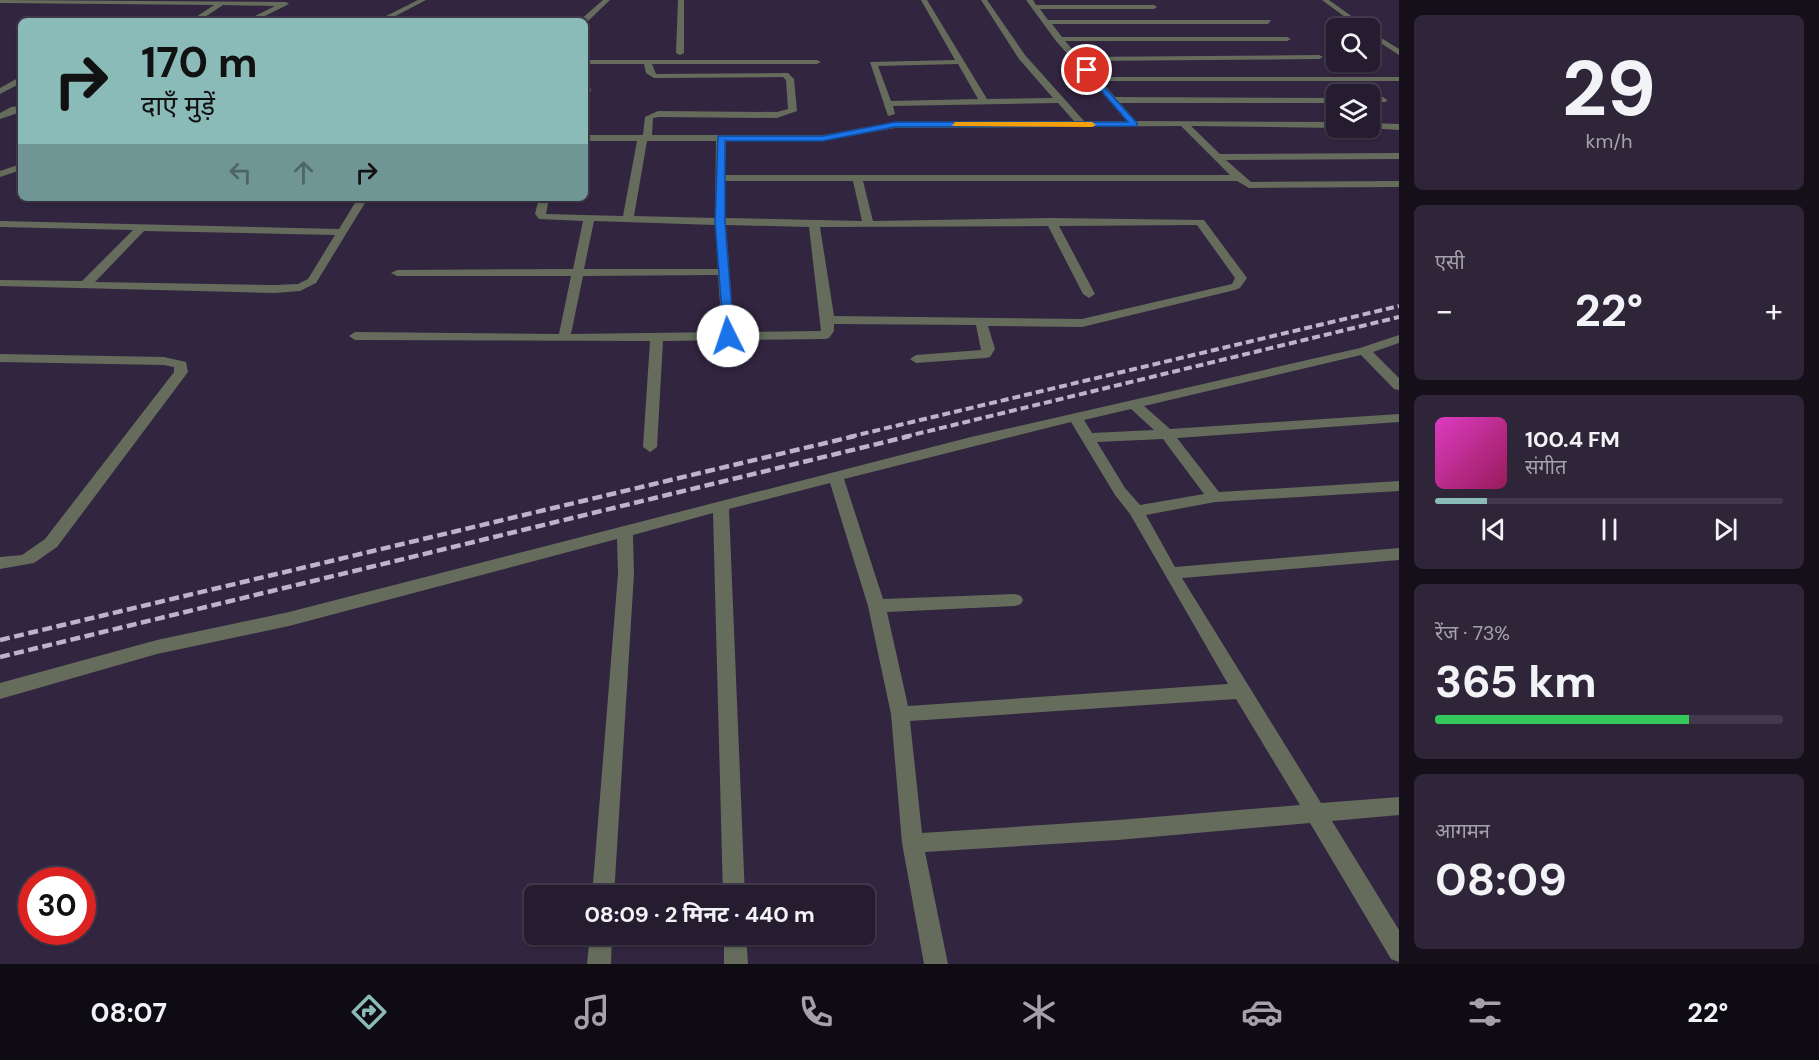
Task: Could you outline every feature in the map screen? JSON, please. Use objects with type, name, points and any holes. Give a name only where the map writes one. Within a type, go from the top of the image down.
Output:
[{"type":"street","points":[[256,18],[295,0]]},
{"type":"street","points":[[386,18],[423,0]]},
{"type":"street","points":[[586,18],[607,0]]},
{"type":"street","points":[[680,53],[681,0]]},
{"type":"street","points":[[924,0],[984,102]]},
{"type":"street","points":[[984,0],[1022,57],[1082,125]]},
{"type":"street","points":[[1325,0],[1350,18]]},
{"type":"street","points":[[0,1],[286,4]]},
{"type":"street","points":[[199,18],[222,3]]},
{"type":"street","points":[[1031,3],[1154,7]]},
{"type":"street","points":[[1031,3],[1059,39],[1134,124]]},
{"type":"street","points":[[1046,22],[1268,22]]},
{"type":"street","points":[[1059,39],[1287,39]]},
{"type":"street","points":[[1125,39],[1140,58]]},
{"type":"street","points":[[1380,40],[1399,52]]},
{"type":"street","points":[[1078,59],[1319,57]]},
{"type":"street","points":[[588,62],[817,62]]},
{"type":"street","points":[[628,219],[648,120],[652,116],[777,115],[793,111],[790,79],[785,75],[654,76],[650,73],[648,62]]},
{"type":"street","points":[[895,125],[873,64],[960,62]]},
{"type":"street","points":[[0,78],[18,80]]},
{"type":"street","points":[[1096,80],[1399,79]]},
{"type":"street","points":[[0,91],[18,82]]},
{"type":"street","points":[[888,104],[1060,100]]},
{"type":"street","points":[[1112,100],[1326,100]]},
{"type":"street","points":[[0,107],[18,109]]},
{"type":"street","points":[[0,116],[18,109]]},
{"type":"street","points":[[588,138],[823,138],[895,125],[1183,123],[1326,125]]},
{"type":"street","points":[[1183,123],[1249,185],[1399,184]]},
{"type":"street","points":[[1380,126],[1399,127]]},
{"type":"street","points":[[721,138],[720,222],[728,336]]},
{"type":"street","points":[[1219,157],[1399,156]]},
{"type":"street","points":[[0,174],[18,168]]},
{"type":"street","points":[[720,178],[1239,178]]},
{"type":"street","points":[[857,178],[868,224]]},
{"type":"street","points":[[0,283],[300,287],[316,276],[361,201]]},
{"type":"street","points":[[543,201],[540,214],[543,217],[814,224],[1200,222],[1241,278],[1236,286],[1231,288],[1082,323],[981,320],[828,320]]},
{"type":"street","points":[[564,338],[589,218]]},
{"type":"street","points":[[1051,221],[1089,294]]},
{"type":"street","points":[[0,224],[341,232]]},
{"type":"street","points":[[355,336],[564,338],[819,336],[827,334],[828,320],[814,224]]},
{"type":"street","points":[[85,285],[142,227]]},
{"type":"street","points":[[398,273],[723,272]]},
{"type":"street","points":[[916,359],[978,357],[985,354],[989,349],[981,320]]},
{"type":"street","points":[[650,447],[657,337]]},
{"type":"street","points":[[0,691],[157,647],[289,619],[971,441],[1364,351],[1399,339]]},
{"type":"street","points":[[1364,351],[1393,374],[1399,386]]},
{"type":"street","points":[[0,357],[164,361],[181,365],[182,372],[51,543],[34,557],[20,562],[0,562]]},
{"type":"street","points":[[1134,404],[1167,434],[1215,497]]},
{"type":"street","points":[[1075,417],[1120,491],[1136,511],[1170,573],[1399,951]]},
{"type":"street","points":[[1088,438],[1399,418]]},
{"type":"street","points":[[836,478],[878,606],[900,714],[913,843],[936,964]]},
{"type":"street","points":[[1136,511],[1215,497],[1399,486]]},
{"type":"street","points":[[721,506],[734,885]]},
{"type":"street","points":[[604,885],[626,574],[625,530]]},
{"type":"street","points":[[1170,573],[1399,554]]},
{"type":"street","points":[[878,606],[1015,600]]},
{"type":"street","points":[[900,714],[1241,691]]},
{"type":"street","points":[[913,843],[1118,830],[1399,806]]},
{"type":"street","points":[[598,964],[600,945]]},
{"type":"street","points":[[735,945],[736,964]]},
{"type":"railway","points":[[849,437],[1399,306]]},
{"type":"railway","points":[[904,437],[1399,317]]},
{"type":"railway","points":[[0,640],[855,436]]},
{"type":"railway","points":[[0,657],[910,436]]},
{"type":"slow traffic","points":[[955,125],[1092,125]]},
{"type":"route","points":[[728,336],[720,222],[721,138],[839,137],[876,127],[895,125],[1134,124],[1087,70]]}]
